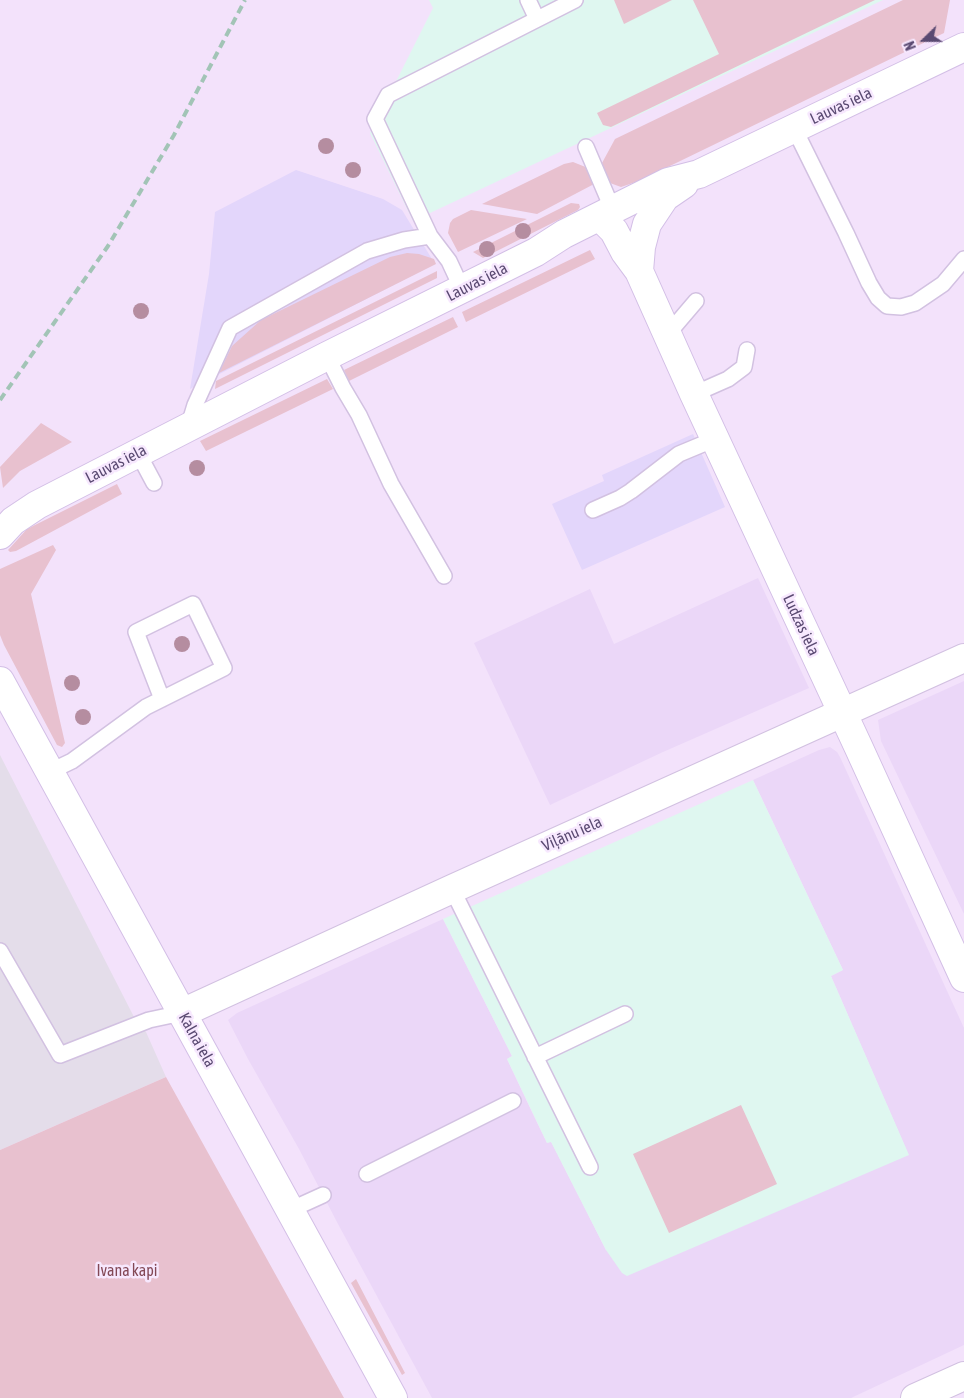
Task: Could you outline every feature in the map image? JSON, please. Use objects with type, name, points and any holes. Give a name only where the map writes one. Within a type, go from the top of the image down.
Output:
[{"type":"street","name":"Lauvas iela","points":[[0,535],[13,521],[37,505],[327,356],[536,252],[564,234],[668,182],[699,174],[964,47]]},
{"type":"street","name":"Ludzas iela","points":[[639,271],[641,247],[647,224],[665,197],[699,174]]},
{"type":"street","name":"Ludzas iela","points":[[600,217],[614,230],[625,252],[639,271],[842,712],[958,951],[964,978]]},
{"type":"street","name":"Viļānu iela","points":[[182,1012],[452,888],[964,658]]},
{"type":"street","name":"Kalna iela","points":[[0,681],[393,1398]]},
{"type":"street","points":[[915,1398],[964,1376]]},
{"type":"lane","points":[[528,0],[537,19]]},
{"type":"lane","points":[[462,289],[449,261],[430,236],[375,119],[388,96],[575,0]]},
{"type":"lane","points":[[794,128],[846,233],[868,283],[878,298],[887,306],[901,307],[915,303],[942,284],[964,259]]},
{"type":"lane","points":[[586,147],[609,201],[600,217]]},
{"type":"lane","points":[[188,428],[195,405],[230,328],[367,251],[404,240],[430,236]]},
{"type":"lane","points":[[667,335],[696,301]]},
{"type":"lane","points":[[694,394],[728,379],[744,367],[748,350]]},
{"type":"lane","points":[[327,356],[359,415],[392,484],[444,576]]},
{"type":"lane","points":[[593,510],[631,491],[679,454],[715,439]]},
{"type":"lane","points":[[138,453],[154,483]]},
{"type":"lane","points":[[49,772],[72,761],[146,706],[162,699],[224,668],[193,604],[136,632],[162,699]]},
{"type":"lane","points":[[452,888],[590,1167]]},
{"type":"lane","points":[[0,951],[60,1055],[149,1020],[182,1012]]},
{"type":"lane","points":[[535,1057],[625,1014]]},
{"type":"lane","points":[[367,1174],[513,1101]]},
{"type":"lane","points":[[290,1210],[322,1195]]},
{"type":"shaded area","points":[[429,0],[883,0],[413,221],[370,133],[433,8]]},
{"type":"shaded area","points":[[296,170],[383,199],[402,210],[435,264],[190,389],[209,274],[215,212]]},
{"type":"shaded area","points":[[693,434],[725,507],[582,570],[552,504],[604,481],[602,475]]},
{"type":"shaded area","points":[[758,578],[809,688],[663,752],[550,805],[474,643],[590,589],[614,644]]},
{"type":"shaded area","points":[[964,681],[964,914],[881,741],[878,720]]},
{"type":"shaded area","points":[[830,747],[840,757],[964,1028],[964,1345],[851,1398],[432,1398],[228,1020],[237,1013],[443,919],[512,1056],[507,1059],[547,1143],[551,1141],[606,1250],[908,1154],[831,976],[843,970],[753,780],[819,750]]},
{"type":"shaded area","points":[[0,755],[134,1017],[146,1032],[166,1077],[0,1150]]},
{"type":"shaded area","points":[[753,780],[843,970],[831,976],[909,1155],[627,1276],[622,1273],[606,1250],[551,1142],[547,1143],[507,1059],[512,1056],[443,919]]},
{"type":"green space","points":[[614,0],[672,0],[624,24]]},
{"type":"green space","points":[[693,0],[875,0],[611,127],[603,125],[597,113],[719,54]]},
{"type":"green space","points":[[903,0],[950,0],[944,33],[639,181],[621,187],[610,183],[602,163],[615,139]]},
{"type":"green space","points":[[573,162],[588,168],[596,183],[537,214],[482,204],[564,164]]},
{"type":"green space","points":[[571,203],[579,204],[578,210],[483,258],[473,252]]},
{"type":"green space","points":[[471,210],[527,219],[458,252],[448,233],[450,223],[453,219]]},
{"type":"green space","points":[[590,250],[595,259],[466,322],[462,312]]},
{"type":"green space","points":[[407,253],[419,254],[434,259],[436,264],[219,373],[232,346],[261,320],[390,257]]},
{"type":"green space","points":[[437,271],[437,278],[215,389],[216,381]]},
{"type":"green space","points":[[453,317],[458,327],[349,381],[344,370]]},
{"type":"green space","points":[[327,379],[333,389],[206,451],[200,441]]},
{"type":"green space","points":[[41,423],[72,442],[20,471],[3,488],[0,467]]},
{"type":"green space","points":[[117,484],[122,494],[16,551],[10,552],[8,550],[27,529]]},
{"type":"green space","points":[[53,545],[56,550],[31,594],[65,743],[62,747],[57,745],[0,635],[0,569]]},
{"type":"green space","name":"Ivana kapi","points":[[166,1077],[344,1398],[0,1398],[0,1150]]},
{"type":"green space","points":[[741,1105],[777,1184],[669,1233],[633,1154]]},
{"type":"green space","points":[[356,1279],[405,1373],[402,1375],[351,1283]]},
{"type":"railway","points":[[0,400],[108,246],[174,135],[245,0]]}]
